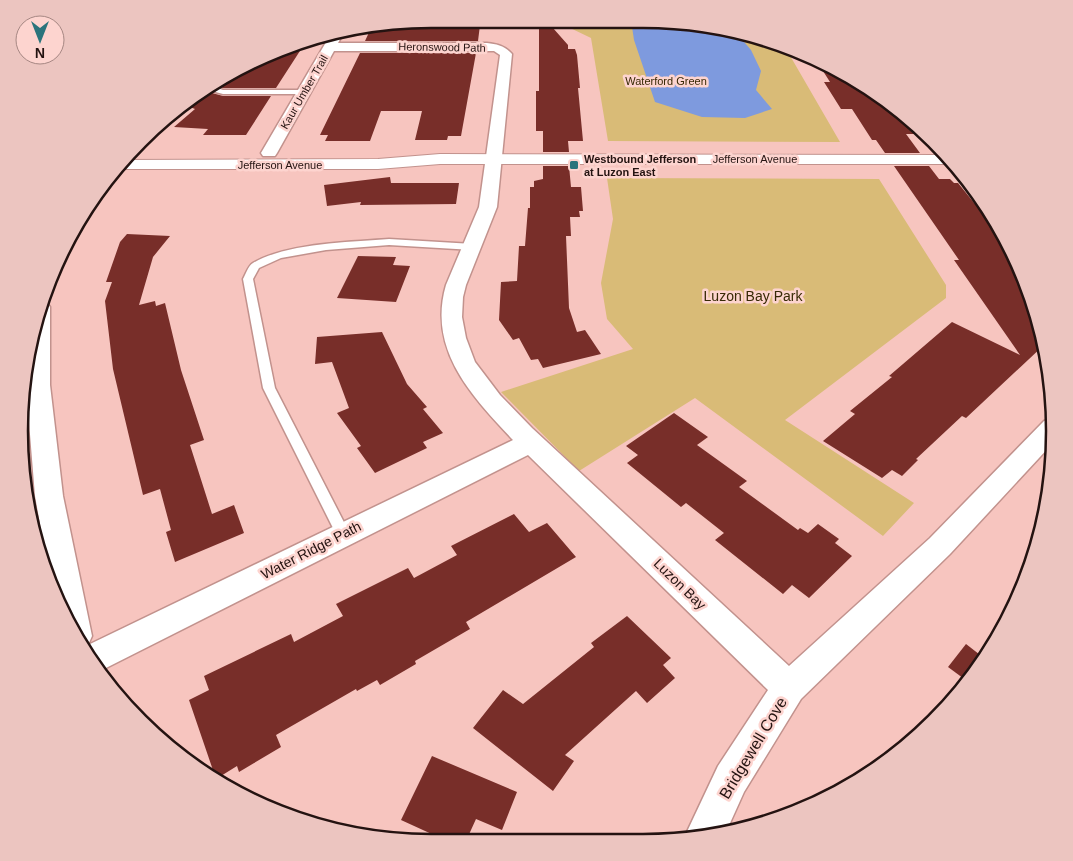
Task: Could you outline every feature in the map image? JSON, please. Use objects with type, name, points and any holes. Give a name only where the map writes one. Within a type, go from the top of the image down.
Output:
[{"type":"street","name":"Kaur Umber Trail","points":[[269,154],[334,39]]},
{"type":"street","name":"Heronswood Path","points":[[330,47],[473,46],[497,48],[503,51],[506,58],[494,159]]},
{"type":"street","name":"Jefferson Avenue","points":[[138,155],[381,154],[440,159]]},
{"type":"street","name":"Jefferson Avenue","points":[[128,165],[378,164],[440,159],[940,160]]},
{"type":"street","name":"Luzon Bay","points":[[494,159],[488,207],[482,228],[458,280],[451,310],[456,342],[464,363],[481,388],[531,442],[789,688]]},
{"type":"street","points":[[39,333],[38,385],[49,496],[72,614]]},
{"type":"street","points":[[789,688],[940,546],[1046,435]]},
{"type":"street","name":"Water Ridge Path","points":[[97,657],[531,442]]},
{"type":"street","name":"Bridgewell Cove","points":[[708,828],[731,779],[789,688]]},
{"type":"lane","points":[[215,90],[223,92],[303,92]]},
{"type":"lane","points":[[343,534],[270,388],[248,279],[255,266],[278,256],[326,247],[389,242],[473,247]]},
{"type":"green space","name":"Waterford Green","points":[[570,28],[669,28],[695,31],[747,41],[790,55],[840,142],[608,141],[591,38]]},
{"type":"green space","name":"Luzon Bay Park","points":[[607,178],[879,179],[946,285],[946,298],[785,420],[914,503],[883,536],[695,398],[579,471],[501,392],[633,349],[607,319],[601,283],[613,219]]},
{"type":"water","points":[[632,28],[669,28],[742,40],[751,50],[761,71],[756,90],[772,109],[745,118],[702,117],[655,102],[634,40]]},
{"type":"building","points":[[404,28],[480,28],[478,41],[365,41],[369,32]]},
{"type":"building","points":[[539,28],[553,28],[568,45],[568,49],[575,49],[577,55],[583,141],[568,141],[569,152],[543,152],[543,131],[536,131],[536,91],[539,91]]},
{"type":"building","points":[[301,49],[276,88],[220,87],[252,69]]},
{"type":"building","points":[[360,53],[476,53],[461,136],[448,136],[447,140],[415,140],[422,111],[381,111],[370,141],[325,141],[328,135],[320,135]]},
{"type":"building","points":[[822,70],[866,95],[908,128],[914,134],[906,134],[920,153],[885,153],[876,140],[872,140],[852,109],[841,109],[824,82],[830,82]]},
{"type":"building","points":[[211,92],[223,96],[271,96],[246,135],[203,135],[208,129],[174,127],[195,109],[190,107]]},
{"type":"building","points":[[543,166],[569,166],[571,187],[581,187],[583,211],[579,211],[580,217],[570,217],[571,236],[566,236],[569,308],[577,332],[585,330],[601,354],[543,368],[538,359],[531,360],[519,338],[513,340],[499,320],[501,282],[517,281],[519,246],[525,246],[528,208],[530,208],[530,187],[534,187],[534,181],[543,179]]},
{"type":"building","points":[[894,166],[929,166],[939,179],[950,179],[954,183],[958,183],[980,211],[992,229],[1015,276],[1032,326],[1038,351],[966,418],[962,416],[916,459],[918,460],[902,476],[892,470],[882,478],[823,441],[855,414],[850,411],[892,377],[889,376],[952,322],[1020,355],[954,260],[959,260]]},
{"type":"building","points":[[390,177],[391,183],[459,183],[456,204],[360,205],[361,202],[327,206],[324,185]]},
{"type":"building","points":[[127,234],[170,236],[153,257],[139,305],[155,301],[156,306],[165,303],[181,370],[204,440],[190,445],[212,514],[234,505],[244,533],[175,562],[166,532],[171,530],[160,489],[143,495],[113,369],[105,301],[112,282],[106,282],[120,242]]},
{"type":"building","points":[[358,256],[396,257],[393,265],[410,266],[396,302],[337,298]]},
{"type":"building","points":[[382,332],[407,384],[427,407],[423,409],[443,433],[423,442],[427,448],[375,473],[357,448],[361,446],[337,413],[349,408],[332,362],[315,364],[317,337]]},
{"type":"building","points":[[674,413],[708,437],[697,445],[747,481],[739,487],[798,530],[800,528],[808,533],[818,524],[839,539],[835,543],[852,556],[809,598],[792,585],[783,594],[715,540],[724,533],[686,503],[681,507],[627,463],[638,455],[626,446]]},
{"type":"building","points":[[514,514],[529,532],[547,523],[576,557],[466,622],[470,629],[415,661],[416,664],[380,685],[377,680],[357,691],[356,689],[276,735],[281,747],[239,772],[237,766],[222,775],[213,770],[189,700],[209,690],[204,676],[291,634],[294,642],[343,616],[336,604],[408,568],[414,578],[457,555],[451,546]]},
{"type":"building","points":[[627,616],[671,658],[663,665],[675,678],[647,703],[636,691],[565,755],[574,761],[553,791],[473,728],[503,690],[523,704],[594,647],[591,643]]},
{"type":"building","points":[[966,644],[978,654],[961,677],[948,667]]},
{"type":"building","points":[[432,756],[517,792],[502,830],[476,819],[469,834],[432,834],[401,820]]},
{"type":"place","name":"Westbound Jefferson at Luzon East","points":[[574,165]]}]
